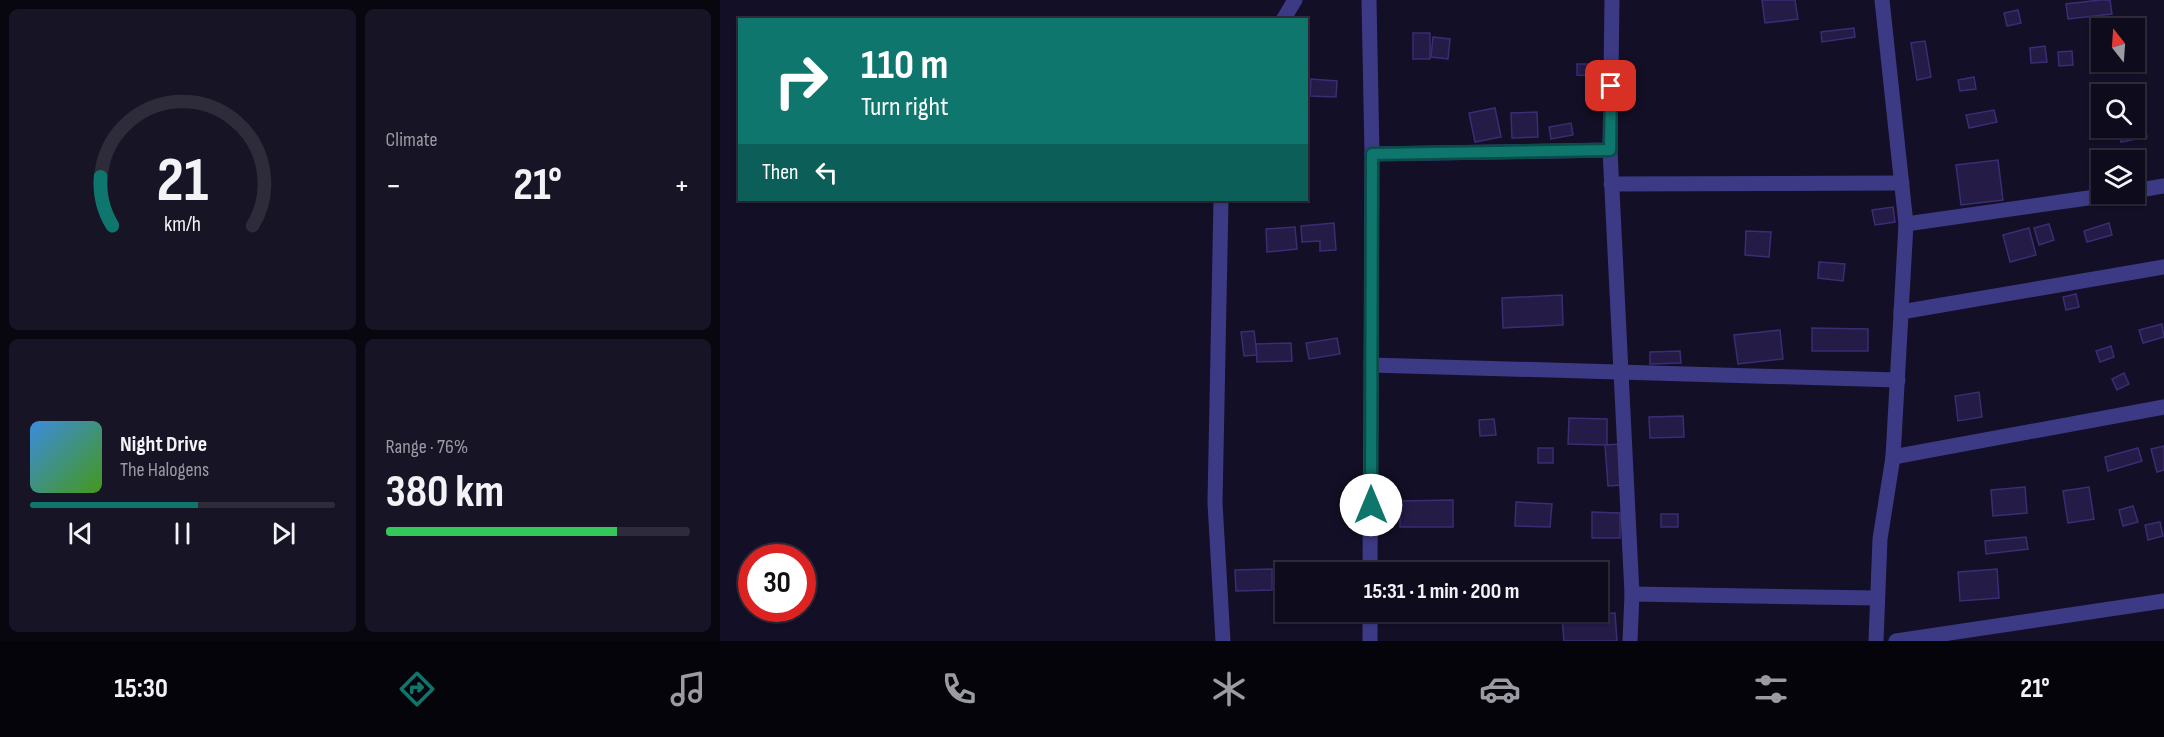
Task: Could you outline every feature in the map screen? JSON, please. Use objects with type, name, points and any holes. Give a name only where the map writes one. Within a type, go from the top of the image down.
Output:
[{"type":"street","points":[[1284,18],[1295,0]]},
{"type":"street","points":[[1369,0],[1372,154],[1370,562]]},
{"type":"street","points":[[1612,0],[1610,150],[1632,594],[1630,641]]},
{"type":"street","points":[[1876,641],[1880,539],[1893,457],[1906,224],[1882,0]]},
{"type":"street","points":[[1372,154],[1610,150]]},
{"type":"street","points":[[1611,184],[1902,183]]},
{"type":"street","points":[[2145,189],[2164,186]]},
{"type":"street","points":[[1906,224],[2091,197]]},
{"type":"street","points":[[1221,201],[1215,503],[1223,641]]},
{"type":"street","points":[[1901,312],[2164,267]]},
{"type":"street","points":[[1371,365],[1898,380]]},
{"type":"street","points":[[1893,457],[2164,407]]},
{"type":"street","points":[[1632,594],[1877,598]]},
{"type":"street","points":[[1896,641],[2164,601]]},
{"type":"street","points":[[1370,622],[1370,641]]},
{"type":"building","points":[[1762,0],[1795,0],[1798,19],[1765,23]]},
{"type":"building","points":[[2110,0],[2112,14],[2068,19],[2066,4]]},
{"type":"building","points":[[2018,10],[2021,23],[2007,26],[2004,13]]},
{"type":"building","points":[[1854,28],[1855,37],[1822,42],[1821,32]]},
{"type":"building","points":[[1413,33],[1430,33],[1430,59],[1413,59]]},
{"type":"building","points":[[1433,37],[1450,39],[1448,59],[1431,57]]},
{"type":"building","points":[[1925,41],[1931,77],[1917,80],[1911,43]]},
{"type":"building","points":[[2045,46],[2047,62],[2031,63],[2030,48]]},
{"type":"building","points":[[2072,51],[2073,65],[2059,66],[2058,52]]},
{"type":"building","points":[[1577,64],[1604,64],[1604,76],[1577,75]]},
{"type":"building","points":[[1974,77],[1976,89],[1960,91],[1958,80]]},
{"type":"building","points":[[1311,79],[1337,81],[1336,97],[1310,96]]},
{"type":"building","points":[[1495,108],[1501,137],[1475,142],[1469,113]]},
{"type":"building","points":[[1994,110],[1997,122],[1969,128],[1966,115]]},
{"type":"building","points":[[1537,112],[1538,137],[1512,138],[1511,113]]},
{"type":"building","points":[[1571,123],[1573,135],[1551,139],[1549,127]]},
{"type":"building","points":[[2120,138],[2142,138],[2121,142]]},
{"type":"building","points":[[1998,160],[2003,200],[1961,205],[1956,165]]},
{"type":"building","points":[[1893,207],[1895,222],[1875,225],[1872,210]]},
{"type":"building","points":[[1334,223],[1336,250],[1320,251],[1320,241],[1302,242],[1301,226]]},
{"type":"building","points":[[2109,223],[2112,235],[2087,242],[2084,231]]},
{"type":"building","points":[[2049,224],[2054,240],[2039,245],[2034,228]]},
{"type":"building","points":[[1295,227],[1297,249],[1267,252],[1266,229]]},
{"type":"building","points":[[2029,228],[2036,255],[2010,262],[2003,235]]},
{"type":"building","points":[[1746,231],[1771,232],[1769,257],[1745,255]]},
{"type":"building","points":[[1819,262],[1845,264],[1843,281],[1818,278]]},
{"type":"building","points":[[2076,294],[2079,307],[2066,310],[2063,297]]},
{"type":"building","points":[[1562,295],[1563,325],[1503,328],[1502,298]]},
{"type":"building","points":[[2162,324],[2164,337],[2143,343],[2139,330]]},
{"type":"building","points":[[1812,328],[1868,329],[1868,351],[1812,351]]},
{"type":"building","points":[[1780,330],[1783,359],[1738,364],[1734,335]]},
{"type":"building","points":[[1254,331],[1257,355],[1244,356],[1241,332]]},
{"type":"building","points":[[1337,338],[1340,354],[1309,359],[1306,343]]},
{"type":"building","points":[[1291,343],[1292,361],[1257,362],[1256,344]]},
{"type":"building","points":[[2111,346],[2114,357],[2100,362],[2096,351]]},
{"type":"building","points":[[1680,351],[1681,363],[1650,364],[1650,352]]},
{"type":"building","points":[[2124,373],[2129,384],[2117,390],[2112,379]]},
{"type":"building","points":[[1979,392],[1982,417],[1958,421],[1955,396]]},
{"type":"building","points":[[1683,416],[1684,437],[1650,438],[1649,417]]},
{"type":"building","points":[[1569,418],[1607,419],[1607,445],[1568,444]]},
{"type":"building","points":[[1494,419],[1496,435],[1480,436],[1479,420]]},
{"type":"building","points":[[1620,444],[1622,485],[1608,486],[1605,445]]},
{"type":"building","points":[[2164,446],[2164,470],[2157,472],[2151,449]]},
{"type":"building","points":[[1538,448],[1553,448],[1553,463],[1538,463]]},
{"type":"building","points":[[2138,448],[2142,461],[2108,471],[2105,457]]},
{"type":"building","points":[[2025,487],[2027,513],[1993,516],[1991,490]]},
{"type":"building","points":[[2089,487],[2094,519],[2068,523],[2063,491]]},
{"type":"building","points":[[1453,500],[1453,527],[1400,527],[1400,501]]},
{"type":"building","points":[[1516,502],[1552,504],[1550,527],[1515,526]]},
{"type":"building","points":[[2133,506],[2138,522],[2123,526],[2119,510]]},
{"type":"building","points":[[1592,512],[1620,513],[1620,538],[1592,538]]},
{"type":"building","points":[[1661,514],[1678,514],[1678,527],[1661,527]]},
{"type":"building","points":[[2160,522],[2163,536],[2148,540],[2145,525]]},
{"type":"building","points":[[2026,537],[2028,549],[1986,554],[1985,541]]},
{"type":"building","points":[[1272,569],[1272,590],[1236,591],[1235,570]]},
{"type":"building","points":[[1997,569],[1999,598],[1960,601],[1958,572]]},
{"type":"building","points":[[1615,613],[1617,641],[1564,641],[1562,622],[1608,622],[1608,614]]},
{"type":"route","points":[[1371,505],[1372,154],[1610,150],[1611,86]]}]
